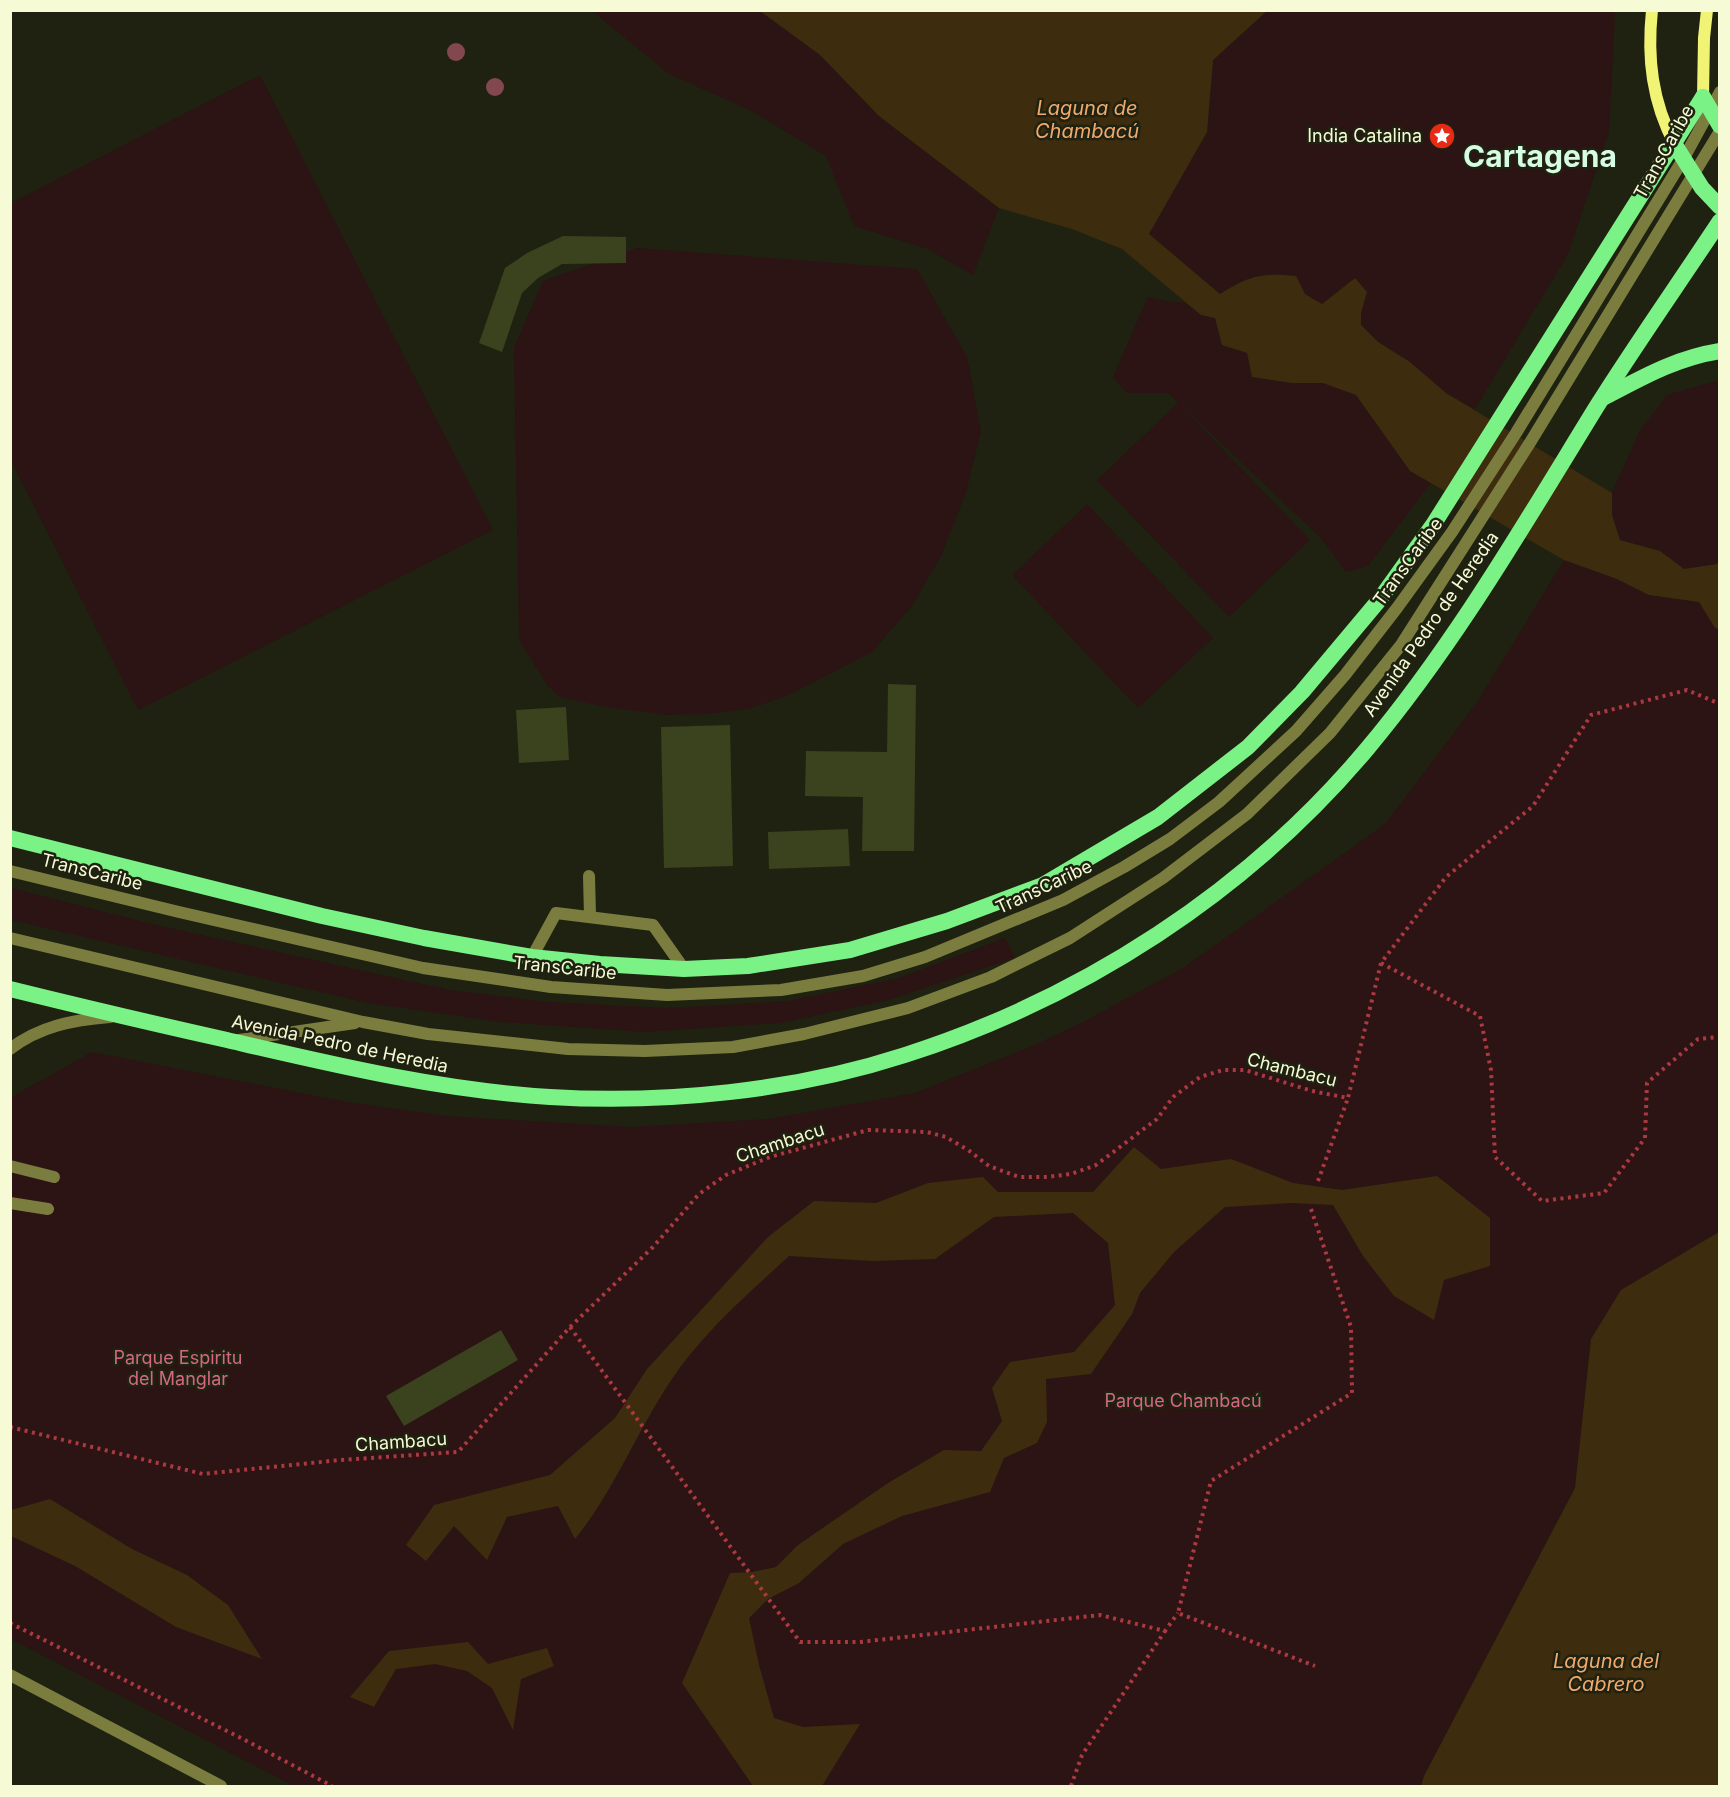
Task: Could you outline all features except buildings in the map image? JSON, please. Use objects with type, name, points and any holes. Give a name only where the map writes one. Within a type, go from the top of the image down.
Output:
[{"type":"highway","points":[[10,838],[321,916],[424,938],[532,957],[684,969],[748,966],[850,950],[947,921],[1043,885],[1158,818],[1248,747],[1302,692],[1380,598],[1433,525],[1711,99]]},
{"type":"highway","points":[[1711,99],[1719,126]]},
{"type":"highway","points":[[1679,151],[1702,188],[1719,207]]},
{"type":"highway","name":"Avenida Pedro de Heredia","points":[[10,989],[322,1064],[429,1084],[546,1097],[632,1100],[740,1091],[836,1073],[903,1056],[979,1029],[1072,986],[1141,944],[1226,886],[1287,835],[1365,751],[1408,696],[1500,561],[1602,399],[1719,221]]},
{"type":"highway","points":[[1602,399],[1661,367],[1719,351]]},
{"type":"main road","points":[[1652,10],[1650,34],[1652,78],[1659,110],[1679,151]]},
{"type":"main road","points":[[1707,10],[1704,38],[1711,99]]},
{"type":"lane","name":"TransCaribe","points":[[10,938],[363,1022],[428,1034],[568,1049],[645,1051],[733,1047],[804,1034],[908,1008],[991,977],[1070,938],[1163,878],[1247,814],[1330,733],[1401,645],[1531,441],[1719,131]]},
{"type":"lane","name":"TransCaribe","points":[[10,871],[423,968],[551,987],[667,995],[781,990],[863,976],[925,957],[1063,900],[1170,839],[1219,802],[1296,731],[1324,699],[1397,608],[1452,532],[1516,433],[1679,151]]},
{"type":"lane","points":[[589,876],[590,916]]},
{"type":"lane","points":[[532,957],[556,913],[653,925],[684,969]]},
{"type":"lane","points":[[10,1049],[27,1036],[74,1020],[118,1016]]},
{"type":"lane","name":"TransCaribe","points":[[231,1041],[363,1022]]},
{"type":"lane","points":[[10,1166],[54,1177]]},
{"type":"lane","points":[[10,1203],[48,1209]]},
{"type":"lane","points":[[10,1675],[221,1786]]},
{"type":"path","name":"Chambacu","points":[[10,1427],[203,1474],[340,1460],[458,1452],[570,1327],[653,1247],[699,1194],[726,1175],[770,1157],[868,1130],[927,1132],[946,1137],[968,1150],[988,1166],[1018,1177],[1047,1177],[1096,1166],[1133,1135],[1157,1119],[1173,1098],[1200,1077],[1223,1070],[1245,1070],[1312,1091],[1348,1098],[1381,963],[1446,877],[1533,806],[1591,715],[1687,690],[1719,704]]},
{"type":"path","points":[[1381,963],[1480,1016],[1491,1070],[1495,1157],[1542,1201],[1604,1192],[1645,1138],[1647,1083],[1698,1039],[1719,1037]]},
{"type":"path","points":[[1318,1181],[1348,1098]]},
{"type":"path","points":[[1071,1786],[1082,1755],[1178,1613],[1211,1481],[1352,1393],[1352,1327],[1311,1209]]},
{"type":"path","points":[[570,1327],[800,1642],[860,1642],[1100,1615],[1165,1631]]},
{"type":"path","points":[[1178,1613],[1316,1666]]},
{"type":"path","points":[[10,1623],[182,1708],[332,1786]]},
{"type":"green space","points":[[592,11],[760,11],[820,55],[879,116],[999,208],[973,275],[928,249],[854,226],[826,156],[752,111],[669,74]]},
{"type":"green space","points":[[1267,11],[1615,11],[1609,132],[1568,254],[1475,409],[1446,393],[1410,362],[1378,342],[1361,325],[1361,313],[1367,292],[1322,304],[1305,295],[1245,279],[1220,294],[1149,234],[1207,132],[1213,60]]},
{"type":"green space","points":[[260,75],[493,530],[138,710],[11,461],[11,203]]},
{"type":"green space","points":[[637,248],[917,269],[967,357],[981,432],[966,492],[941,556],[912,606],[872,652],[787,696],[748,709],[706,714],[666,715],[601,706],[559,697],[548,686],[519,640],[514,348],[543,281]]},
{"type":"green space","points":[[1148,297],[1184,302],[1201,315],[1215,318],[1222,345],[1247,353],[1292,383],[1323,383],[1356,395],[1410,471],[1431,483],[1368,566],[1346,572],[1319,536],[1168,393],[1127,393],[1113,377]]},
{"type":"green space","points":[[1719,380],[1720,559],[1718,564],[1684,569],[1660,551],[1620,540],[1612,515],[1612,493],[1640,430],[1667,395]]},
{"type":"green space","points":[[1178,403],[1310,540],[1229,617],[1097,480]]},
{"type":"green space","points":[[1087,504],[1213,638],[1138,708],[1012,575]]},
{"type":"green space","name":"Parque Chambacú","points":[[1564,560],[1618,579],[1649,595],[1699,602],[1715,628],[1719,629],[1719,1232],[1677,1257],[1591,1339],[1575,1488],[1424,1776],[1421,1786],[294,1786],[11,1639],[10,1098],[92,1052],[347,1102],[446,1116],[631,1127],[769,1119],[915,1093],[1028,1048],[1081,1023],[1183,968],[1385,824],[1476,704]]},
{"type":"green space","points":[[11,888],[156,925],[450,990],[550,1002],[667,1008],[788,1001],[899,978],[1005,938],[1015,958],[889,1000],[780,1023],[645,1032],[500,1022],[368,1003],[11,920]]},
{"type":"water","name":"Laguna de Chambacú","points":[[760,11],[1267,11],[1213,60],[1207,132],[1149,234],[1220,294],[1248,279],[1264,275],[1296,276],[1305,294],[1322,304],[1355,278],[1367,292],[1361,313],[1361,325],[1378,342],[1410,362],[1446,393],[1612,493],[1612,515],[1620,540],[1660,551],[1684,569],[1717,564],[1719,559],[1719,629],[1715,628],[1699,602],[1649,595],[1617,579],[1564,560],[1410,471],[1356,395],[1323,383],[1292,383],[1252,377],[1247,353],[1222,345],[1215,318],[1201,315],[1122,249],[1072,229],[999,208],[879,116],[820,55]]},
{"type":"water","points":[[1134,1147],[1161,1169],[1231,1159],[1293,1183],[1342,1190],[1437,1176],[1490,1218],[1490,1266],[1444,1280],[1434,1320],[1394,1296],[1363,1256],[1333,1205],[1292,1203],[1225,1207],[1174,1252],[1140,1293],[1132,1314],[1091,1374],[1046,1379],[1047,1422],[1037,1443],[1004,1458],[990,1492],[902,1516],[843,1544],[799,1583],[768,1599],[749,1618],[774,1718],[803,1727],[860,1724],[822,1786],[753,1786],[682,1683],[730,1573],[752,1572],[776,1567],[798,1545],[888,1483],[944,1450],[981,1451],[1002,1421],[992,1388],[1010,1362],[1074,1352],[1115,1305],[1108,1243],[1073,1213],[994,1217],[935,1259],[872,1261],[789,1256],[726,1315],[683,1364],[658,1401],[602,1501],[575,1539],[558,1506],[507,1517],[487,1560],[454,1526],[426,1561],[406,1545],[434,1505],[550,1475],[615,1418],[647,1369],[768,1237],[814,1201],[876,1203],[928,1183],[983,1177],[998,1192],[1093,1192]]},
{"type":"water","name":"Laguna del Cabrero","points":[[1719,1232],[1719,1786],[1421,1786],[1424,1776],[1575,1488],[1591,1339],[1621,1290]]},
{"type":"water","points":[[50,1499],[132,1549],[187,1575],[228,1605],[262,1659],[176,1627],[75,1566],[11,1536],[11,1510]]},
{"type":"water","points":[[468,1642],[488,1664],[547,1648],[554,1666],[521,1679],[513,1730],[492,1688],[467,1671],[435,1664],[396,1669],[374,1707],[350,1697],[389,1651]]},
{"type":"place","name":"India Catalina","points":[[1442,136]]},
{"type":"district","name":"Cartagena","points":[[1540,157]]},
{"type":"park label","name":"Parque Espiritu del Manglar","points":[[178,1368]]}]
